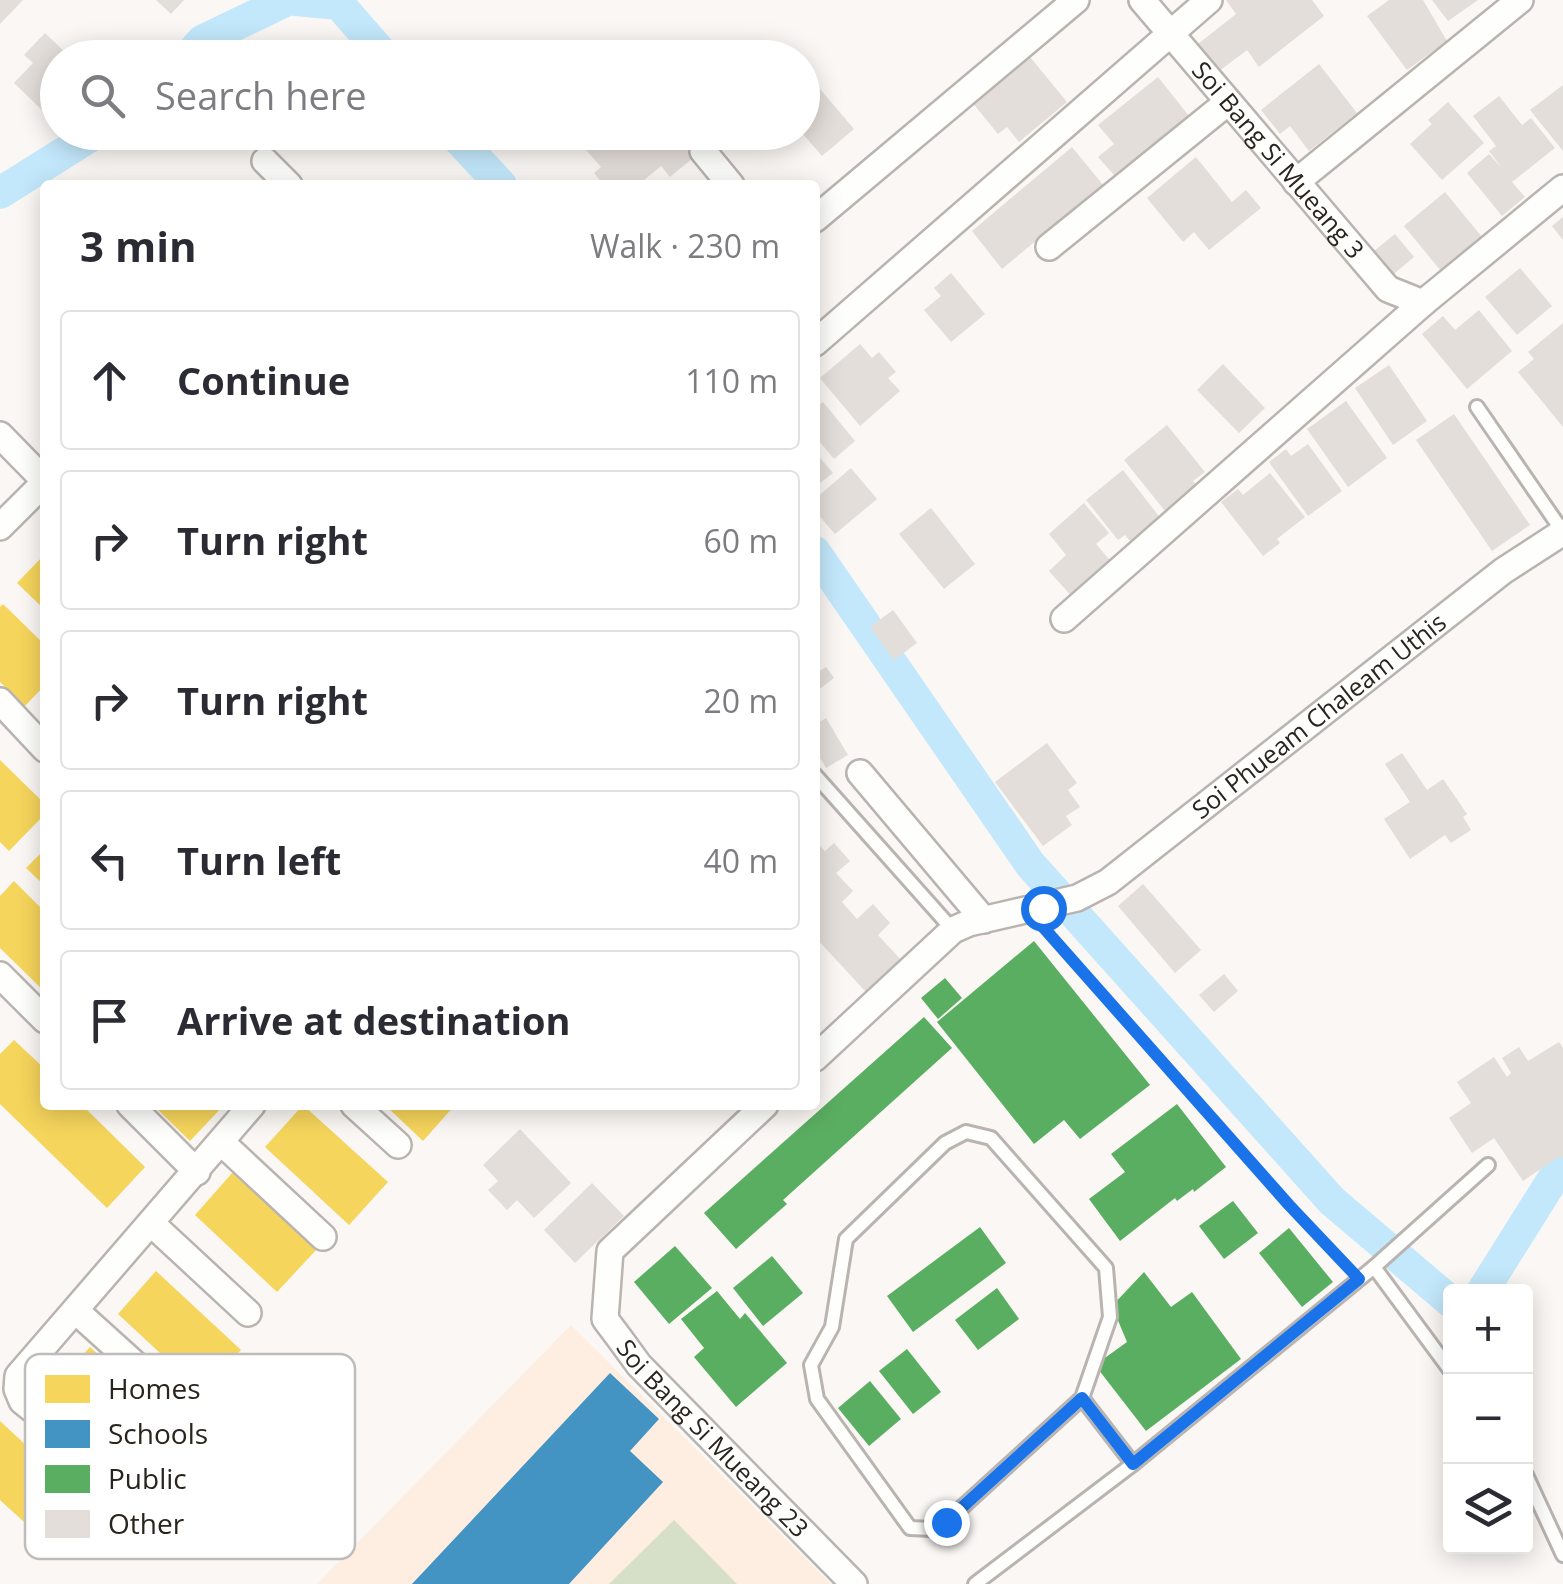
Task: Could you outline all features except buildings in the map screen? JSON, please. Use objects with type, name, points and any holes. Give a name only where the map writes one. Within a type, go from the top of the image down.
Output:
[{"type":"street","points":[[820,215],[1076,0]]},
{"type":"street","name":"Soi Bang Si Mueang 3","points":[[1142,0],[1388,289],[1423,303]]},
{"type":"street","points":[[820,340],[1209,0]]},
{"type":"street","points":[[1296,182],[1520,0]]},
{"type":"street","points":[[1049,248],[1228,102]]},
{"type":"street","points":[[703,151],[727,180]]},
{"type":"street","points":[[265,160],[284,180]]},
{"type":"street","points":[[1064,619],[1423,303],[1563,188]]},
{"type":"street","points":[[0,434],[40,477]]},
{"type":"street","points":[[0,527],[40,487]]},
{"type":"street","name":"Soi Phueam Chaleam Uthis","points":[[1036,909],[1076,898],[1108,882],[1503,571],[1563,532]]},
{"type":"street","points":[[0,702],[40,744]]},
{"type":"street","points":[[860,773],[984,920]]},
{"type":"street","points":[[820,1053],[954,930],[1036,909]]},
{"type":"street","points":[[0,975],[40,1015]]},
{"type":"street","points":[[135,1110],[197,1172]]},
{"type":"street","points":[[38,1354],[248,1110]]},
{"type":"street","points":[[360,1110],[398,1145]]},
{"type":"street","name":"Soi Bang Si Mueang 23","points":[[760,1110],[610,1251],[605,1318],[639,1366],[854,1584]]},
{"type":"street","points":[[221,1142],[323,1238]]},
{"type":"street","points":[[152,1224],[248,1312]]},
{"type":"street","points":[[76,1312],[123,1354]]},
{"type":"street","points":[[25,1368],[18,1376],[16,1390],[25,1403]]},
{"type":"lane","points":[[1477,407],[1563,532]]},
{"type":"lane","points":[[820,781],[954,930]]},
{"type":"lane","points":[[966,1132],[991,1138],[1106,1268],[1110,1317],[1082,1398],[946,1522],[932,1529],[910,1528],[818,1399],[811,1364],[832,1327],[846,1239],[945,1143],[966,1132]]},
{"type":"lane","points":[[975,1584],[1133,1464],[1378,1264],[1488,1165]]},
{"type":"lane","points":[[1378,1264],[1443,1360]]},
{"type":"lane","points":[[1082,1398],[1133,1464]]},
{"type":"lane","points":[[1533,1490],[1563,1555]]},
{"type":"path","points":[[1036,909],[1289,1205],[1359,1279]]},
{"type":"shaded area","points":[[571,1325],[831,1584],[317,1584],[342,1559],[355,1559],[355,1545]]},
{"type":"green space","points":[[674,1520],[737,1584],[609,1584]]},
{"type":"waterway","points":[[204,40],[287,0]]},
{"type":"waterway","points":[[296,0],[339,4],[370,40]]},
{"type":"waterway","points":[[0,193],[68,150]]},
{"type":"waterway","points":[[469,150],[496,180]]},
{"type":"waterway","points":[[820,559],[1030,864],[1332,1201],[1443,1295]]},
{"type":"waterway","points":[[1487,1284],[1563,1163]]},
{"type":"route","points":[[946,1522],[1082,1398],[1133,1464],[1359,1279],[1028,910],[1043,908]]}]
